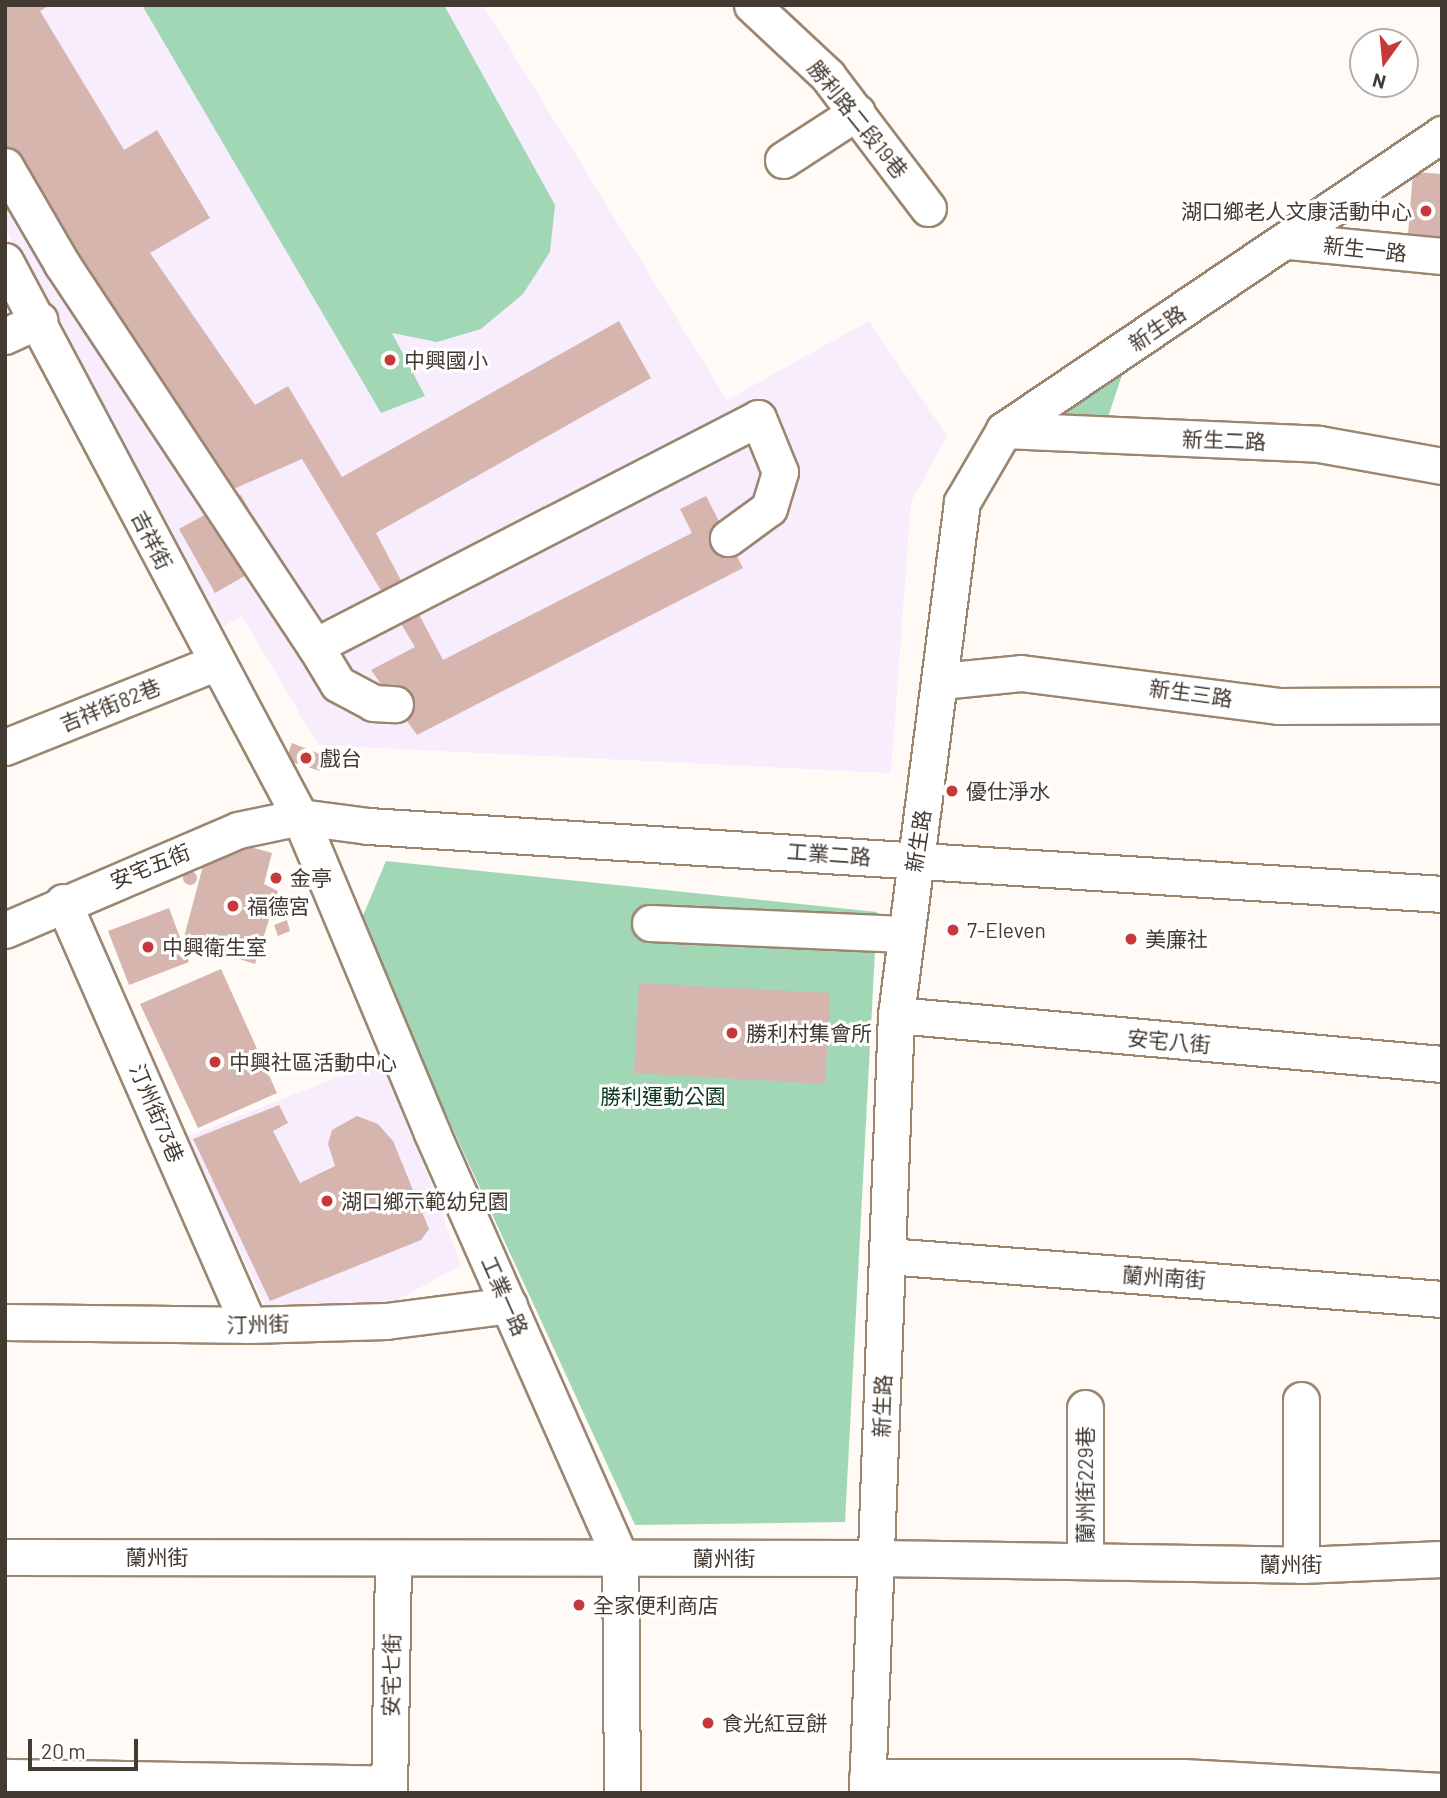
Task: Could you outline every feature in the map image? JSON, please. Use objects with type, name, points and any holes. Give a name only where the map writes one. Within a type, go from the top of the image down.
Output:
[{"type":"street","name":"勝利路二段19巷","points":[[752,5],[827,75],[928,208]]},
{"type":"street","points":[[783,160],[857,112]]},
{"type":"street","name":"新生路","points":[[867,1785],[896,1015],[904,934],[941,681],[962,502],[1004,430],[1289,241],[1442,134]]},
{"type":"street","points":[[5,166],[62,264],[338,684],[373,703],[395,704]]},
{"type":"street","name":"新生一路","points":[[1289,241],[1442,256]]},
{"type":"street","points":[[12,272],[62,264]]},
{"type":"street","name":"吉祥街","points":[[12,272],[40,320],[215,663],[300,817]]},
{"type":"street","points":[[5,335],[40,320]]},
{"type":"street","points":[[315,646],[758,418],[780,472],[769,508],[727,538]]},
{"type":"street","name":"新生二路","points":[[1004,430],[1319,444],[1442,466]]},
{"type":"street","name":"吉祥街82巷","points":[[5,747],[215,663]]},
{"type":"street","name":"新生三路","points":[[941,681],[1021,673],[1278,706],[1442,705]]},
{"type":"street","name":"工業二路","points":[[300,817],[368,826],[1442,894]]},
{"type":"street","name":"安宅五街","points":[[5,930],[63,902],[238,830],[300,817]]},
{"type":"street","name":"工業一路","points":[[300,817],[620,1558],[622,1793]]},
{"type":"street","name":"汀州街73巷","points":[[63,902],[249,1325]]},
{"type":"street","points":[[650,923],[904,934]]},
{"type":"street","name":"安宅八街","points":[[896,1015],[1442,1064]]},
{"type":"street","name":"蘭州南街","points":[[887,1256],[1442,1299]]},
{"type":"street","name":"汀州街","points":[[5,1322],[249,1325],[386,1321],[509,1305]]},
{"type":"street","points":[[1301,1400],[1301,1565]]},
{"type":"street","name":"蘭州街229巷","points":[[1085,1408],[1085,1561]]},
{"type":"street","name":"蘭州街","points":[[5,1557],[877,1558],[1301,1565],[1442,1559]]},
{"type":"street","name":"安宅七街","points":[[389,1788],[393,1558]]},
{"type":"street","points":[[5,1777],[389,1788]]},
{"type":"street","points":[[867,1785],[1183,1777],[1442,1791]]},
{"type":"shaded area","name":"中興國小","points":[[5,5],[483,5],[727,400],[869,321],[947,436],[911,502],[891,773],[318,745],[242,616],[220,628],[5,229]]},
{"type":"shaded area","name":"湖口鄉示範幼兒園","points":[[384,1059],[461,1265],[399,1299],[270,1315],[186,1137]]},
{"type":"green space","points":[[142,5],[444,5],[555,205],[550,252],[523,294],[481,329],[437,342],[392,333],[425,396],[381,413]]},
{"type":"green space","points":[[1127,360],[1105,426],[1032,421]]},
{"type":"green space","name":"勝利運動公園","points":[[386,861],[877,912],[845,1522],[635,1525],[359,925]]},
{"type":"building","points":[[5,5],[50,5],[40,11],[124,150],[157,130],[210,218],[150,253],[255,405],[288,386],[342,477],[619,321],[651,378],[376,533],[443,660],[692,533],[680,509],[706,496],[743,568],[417,735],[371,670],[415,647],[302,459],[222,494],[5,147]]},
{"type":"building","name":"湖口鄉老人文康活動中心","points":[[1413,172],[1442,174],[1442,250],[1407,247]]},
{"type":"building","points":[[241,495],[276,558],[215,593],[179,529]]},
{"type":"building","name":"戲台","points":[[292,743],[325,756],[320,771],[286,760]]},
{"type":"building","name":"福德宮","points":[[239,844],[272,853],[264,884],[278,891],[255,964],[183,941],[205,858]]},
{"type":"building","name":"金亭","points":[[276,870],[281,872],[281,882],[276,884],[271,882],[269,877],[271,872]]},
{"type":"building","points":[[187,871],[193,871],[197,878],[193,885],[187,885],[183,881],[183,875]]},
{"type":"building","points":[[291,897],[297,903],[291,909],[285,903]]},
{"type":"building","name":"中興衛生室","points":[[169,908],[189,962],[129,985],[108,931]]},
{"type":"building","points":[[287,920],[290,931],[278,936],[274,925]]},
{"type":"building","name":"中興社區活動中心","points":[[221,969],[277,1093],[198,1128],[140,1004]]},
{"type":"building","name":"勝利村集會所","points":[[639,983],[830,993],[825,1084],[634,1073]]},
{"type":"building","name":"湖口鄉示範幼兒園","points":[[279,1105],[288,1123],[273,1131],[300,1183],[335,1166],[328,1144],[332,1130],[357,1116],[378,1124],[393,1141],[429,1229],[421,1240],[270,1301],[193,1139]]},
{"type":"place","name":"湖口鄉老人文康活動中心","points":[[1426,211]]},
{"type":"place","name":"中興國小","points":[[390,360]]},
{"type":"place","name":"戲台","points":[[306,758]]},
{"type":"place","name":"優仕淨水","points":[[952,791]]},
{"type":"place","name":"金亭","points":[[276,878]]},
{"type":"place","name":"福德宮","points":[[233,906]]},
{"type":"place","name":"7-Eleven","points":[[953,930]]},
{"type":"place","name":"美廉社","points":[[1131,939]]},
{"type":"place","name":"中興衛生室","points":[[148,947]]},
{"type":"place","name":"勝利村集會所","points":[[732,1033]]},
{"type":"place","name":"中興社區活動中心","points":[[215,1062]]},
{"type":"place","name":"湖口鄉示範幼兒園","points":[[327,1201]]},
{"type":"place","name":"全家便利商店","points":[[579,1605]]},
{"type":"place","name":"食光紅豆餅","points":[[708,1723]]}]
